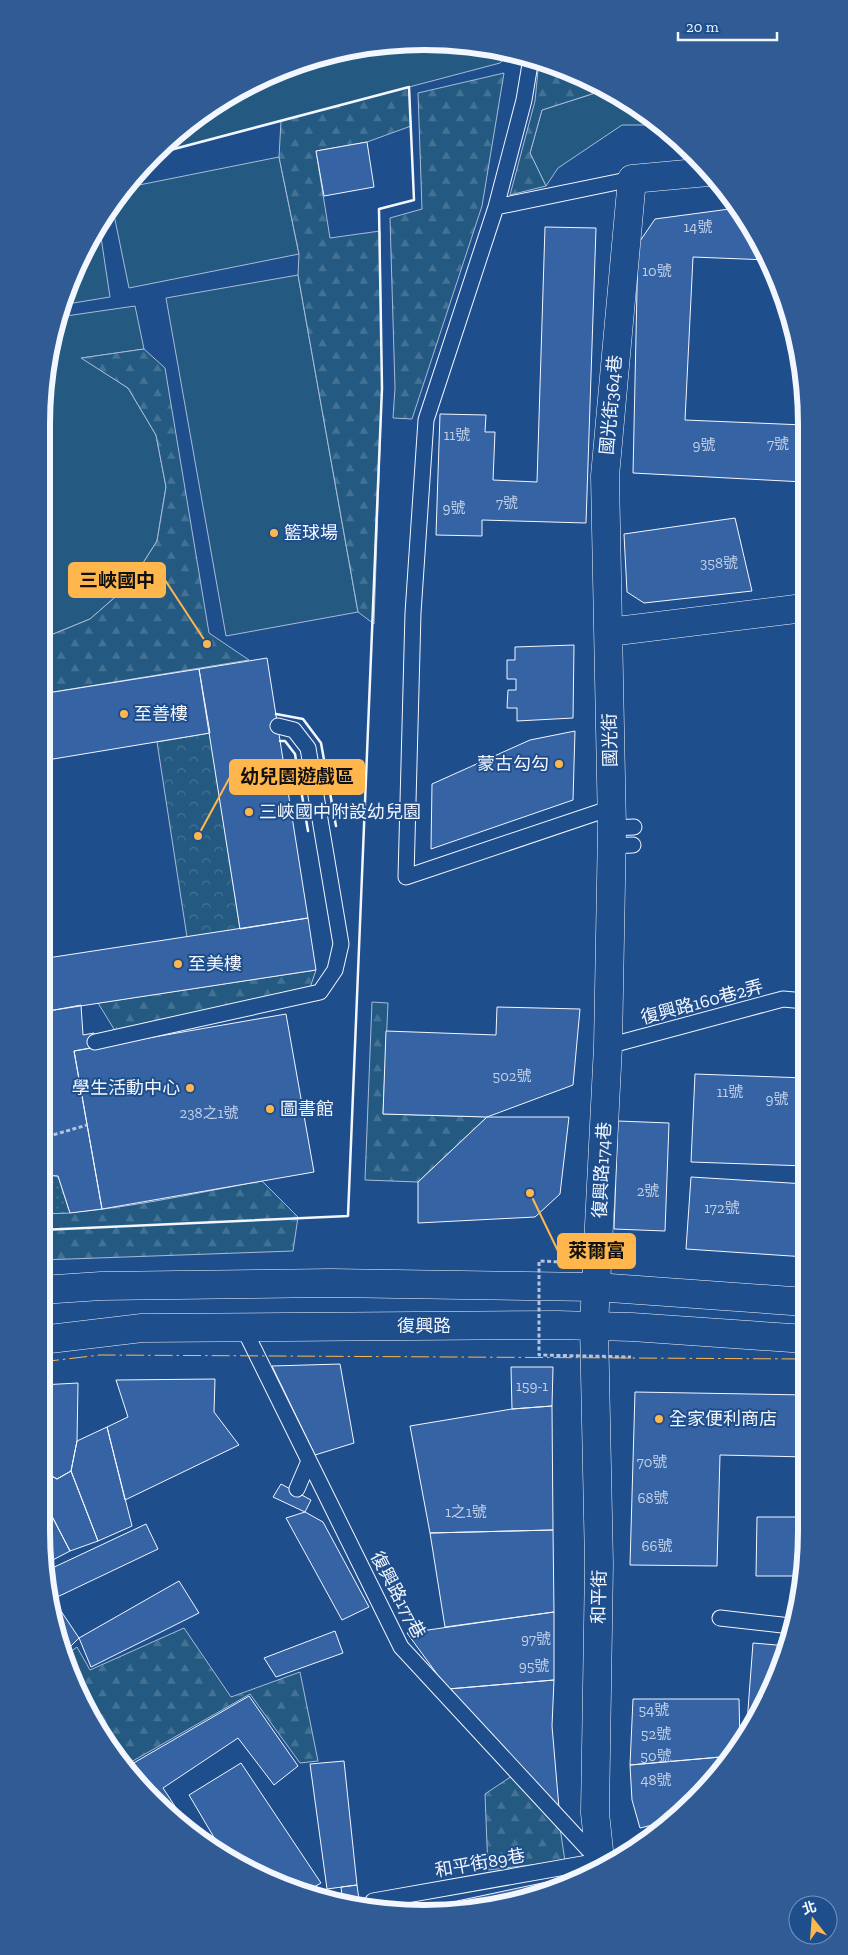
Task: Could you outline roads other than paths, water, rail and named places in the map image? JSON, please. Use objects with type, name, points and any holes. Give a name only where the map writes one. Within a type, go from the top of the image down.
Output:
[{"type":"street","points":[[632,179],[701,173]]},
{"type":"street","name":"國光街364巷","points":[[608,632],[605,476],[632,179]]},
{"type":"street","points":[[608,632],[798,609]]},
{"type":"street","name":"國光街","points":[[608,632],[620,831],[608,1046]]},
{"type":"street","name":"復興路174巷","points":[[594,1325],[608,1046]]},
{"type":"street","points":[[50,1289],[101,1286],[331,1283],[596,1287],[798,1301]]},
{"type":"street","name":"復興路","points":[[50,1339],[142,1328],[594,1325],[798,1338]]},
{"type":"street","name":"和平街","points":[[594,1325],[599,1564],[595,1813],[600,1861]]},
{"type":"lane","points":[[530,66],[524,100],[496,207],[426,420],[413,613],[406,877],[620,831]]},
{"type":"lane","points":[[496,207],[632,179]]},
{"type":"lane","points":[[95,1042],[320,992],[335,970],[341,944],[308,748],[294,730],[278,726]]},
{"type":"lane","name":"復興路160巷2弄","points":[[608,1046],[783,999],[798,1000]]},
{"type":"lane","name":"復興路177巷","points":[[243,1327],[402,1646],[597,1862]]},
{"type":"lane","points":[[298,1489],[309,1461]]},
{"type":"lane","points":[[720,1618],[786,1625]]},
{"type":"lane","name":"和平街89巷","points":[[379,1902],[586,1867]]},
{"type":"place","name":"籃球場","points":[[274,533]]},
{"type":"place","name":"三峽國中","points":[[207,644]]},
{"type":"place","name":"至善樓","points":[[124,714]]},
{"type":"place","name":"蒙古勾勾","points":[[559,764]]},
{"type":"place","name":"三峽國中附設幼兒園","points":[[249,812]]},
{"type":"place","name":"幼兒園遊戲區","points":[[198,836]]},
{"type":"place","name":"至美樓","points":[[178,964]]},
{"type":"place","name":"學生活動中心","points":[[190,1088]]},
{"type":"place","name":"圖書館","points":[[270,1109]]},
{"type":"place","name":"萊爾富","points":[[530,1193]]},
{"type":"place","name":"全家便利商店","points":[[659,1419]]}]
